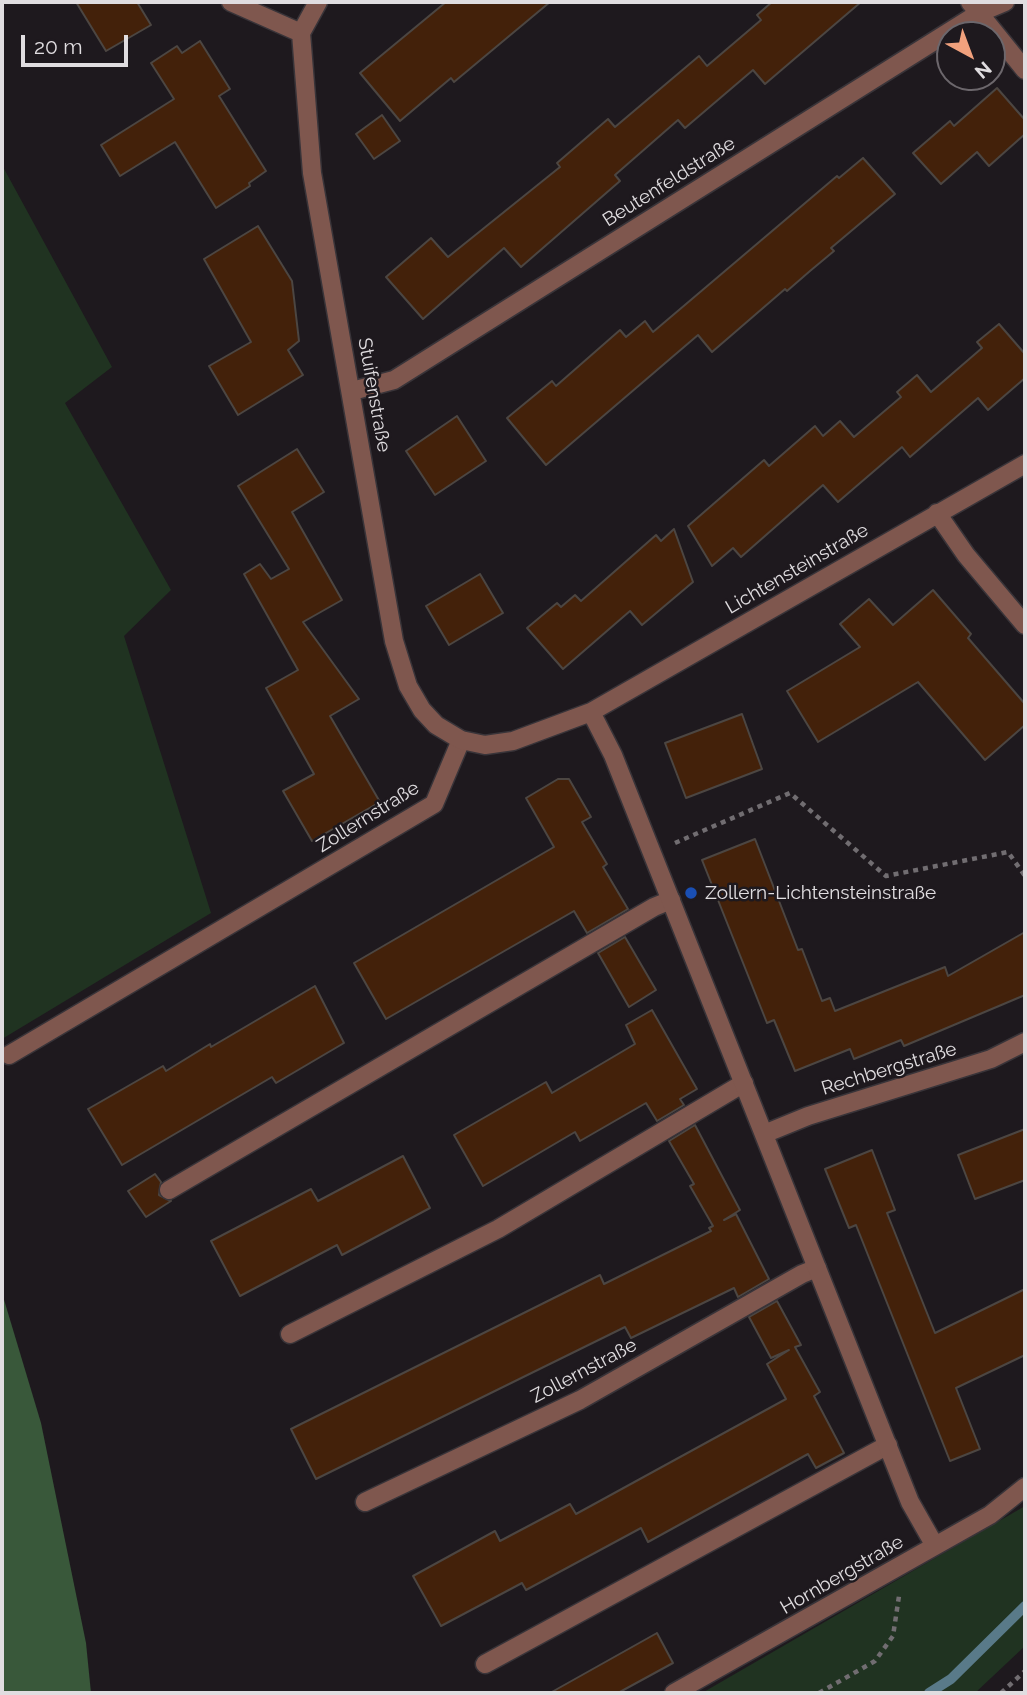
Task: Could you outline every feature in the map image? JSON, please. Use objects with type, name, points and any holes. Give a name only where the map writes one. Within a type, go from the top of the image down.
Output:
[{"type":"street","points":[[231,2],[301,33],[318,2]]},
{"type":"street","name":"Beutenfeldstraße","points":[[352,391],[394,380],[974,7],[1005,2]]},
{"type":"street","points":[[974,7],[1025,70]]},
{"type":"street","name":"Stuifenstraße","points":[[301,33],[312,173],[394,641],[408,686],[422,710],[436,725],[461,740]]},
{"type":"street","name":"Lichtensteinstraße","points":[[591,712],[1025,464]]},
{"type":"street","points":[[937,513],[966,555],[1025,625]]},
{"type":"street","points":[[461,740],[485,746],[513,741],[591,712],[614,755],[910,1502],[935,1546]]},
{"type":"street","name":"Zollernstraße","points":[[9,1055],[434,804],[461,740]]},
{"type":"street","points":[[169,1190],[653,907],[671,900]]},
{"type":"street","name":"Rechbergstraße","points":[[764,1134],[808,1116],[991,1059],[1025,1042]]},
{"type":"street","points":[[290,1334],[498,1229],[744,1083]]},
{"type":"street","name":"Zollernstraße","points":[[365,1502],[580,1400],[817,1268]]},
{"type":"street","points":[[485,1664],[888,1445]]},
{"type":"street","name":"Hornbergstraße","points":[[674,1693],[990,1515],[1025,1487]]},
{"type":"path","points":[[652,853],[790,793],[886,876],[1007,852],[1025,876]]},
{"type":"path","points":[[819,1693],[875,1661],[893,1636],[904,1564]]},
{"type":"path","points":[[1001,1693],[1025,1671]]},
{"type":"green space","points":[[2,165],[112,367],[65,403],[171,590],[124,636],[211,913],[2,1039]]},
{"type":"green space","points":[[2,1293],[41,1423],[86,1643],[91,1693],[2,1693]]},
{"type":"green space","points":[[1025,1506],[1025,1646],[975,1693],[702,1693]]},
{"type":"building","points":[[76,2],[137,2],[151,25],[106,51]]},
{"type":"building","points":[[446,2],[550,2],[454,82],[451,78],[400,121],[360,73]]},
{"type":"building","points":[[772,2],[861,2],[765,84],[753,70],[685,128],[678,120],[615,175],[620,181],[521,267],[504,248],[423,319],[386,277],[431,238],[448,257],[560,167],[557,163],[608,119],[615,127],[699,56],[707,66],[761,20],[757,15]]},
{"type":"building","points":[[200,41],[230,89],[219,96],[266,171],[249,183],[250,186],[216,208],[175,142],[120,176],[101,145],[174,99],[151,63],[177,46],[182,53]]},
{"type":"building","points":[[994,91],[1000,91],[1025,120],[1025,134],[989,166],[977,152],[941,184],[913,153],[950,121],[954,126]]},
{"type":"building","points":[[382,115],[400,141],[374,159],[356,134]]},
{"type":"building","points":[[863,158],[895,194],[831,248],[834,251],[712,352],[698,335],[546,465],[507,418],[552,381],[556,386],[620,330],[626,337],[645,321],[653,332],[837,176],[839,178]]},
{"type":"building","points":[[258,226],[292,281],[299,341],[288,350],[303,375],[238,415],[209,366],[251,342],[204,259]]},
{"type":"building","points":[[999,324],[1025,354],[1025,378],[988,410],[978,398],[910,457],[902,447],[838,502],[823,485],[741,557],[733,548],[712,566],[688,526],[764,460],[769,466],[815,426],[823,436],[840,421],[854,437],[901,397],[897,392],[917,375],[931,392],[982,348],[977,342]]},
{"type":"building","points":[[457,416],[486,461],[435,495],[406,451]]},
{"type":"building","points":[[297,449],[324,492],[292,512],[342,600],[303,622],[359,699],[330,716],[380,802],[312,841],[283,791],[314,774],[266,688],[298,670],[244,574],[260,564],[271,579],[289,569],[238,486]]},
{"type":"building","points":[[674,529],[693,582],[642,625],[630,611],[563,669],[527,628],[557,603],[561,607],[575,595],[581,601],[656,535],[661,541]]},
{"type":"building","points":[[480,574],[503,613],[449,645],[426,606]]},
{"type":"building","points":[[933,590],[971,634],[968,638],[1025,704],[1025,725],[985,760],[918,682],[818,742],[787,691],[860,647],[840,624],[869,599],[893,625]]},
{"type":"building","points":[[742,714],[762,769],[686,798],[665,743]]},
{"type":"building","points":[[558,779],[569,779],[591,817],[582,822],[607,864],[603,867],[628,909],[587,933],[574,911],[386,1019],[354,963],[554,847],[526,798]]},
{"type":"building","points":[[755,839],[798,950],[802,949],[822,1001],[830,998],[835,1011],[945,967],[948,976],[1025,932],[1025,995],[904,1046],[901,1040],[854,1059],[850,1049],[795,1071],[774,1020],[767,1023],[702,860]]},
{"type":"building","points":[[625,937],[656,990],[629,1007],[598,953]]},
{"type":"building","points":[[315,986],[344,1043],[276,1083],[272,1077],[122,1165],[88,1109],[163,1066],[166,1071],[210,1044],[211,1047]]},
{"type":"building","points":[[652,1010],[697,1089],[680,1099],[684,1105],[657,1121],[646,1103],[580,1141],[575,1132],[483,1186],[454,1135],[546,1082],[552,1093],[635,1044],[626,1025]]},
{"type":"building","points":[[695,1125],[740,1210],[724,1220],[736,1214],[769,1279],[738,1297],[734,1288],[631,1338],[625,1327],[316,1479],[291,1429],[600,1275],[604,1284],[711,1231],[709,1228],[713,1226],[690,1186],[694,1184],[669,1141]]},
{"type":"building","points":[[1025,1129],[1025,1180],[975,1199],[958,1155]]},
{"type":"building","points":[[872,1150],[895,1210],[887,1213],[935,1333],[1025,1289],[1025,1355],[956,1388],[980,1449],[950,1461],[856,1225],[849,1228],[825,1169]]},
{"type":"building","points":[[403,1156],[430,1208],[342,1255],[337,1245],[240,1296],[211,1241],[311,1189],[318,1201]]},
{"type":"building","points":[[155,1174],[161,1182],[159,1195],[171,1201],[146,1217],[128,1191]]},
{"type":"building","points":[[777,1301],[801,1345],[795,1347],[820,1392],[814,1396],[844,1453],[816,1468],[808,1454],[648,1542],[641,1528],[526,1590],[522,1583],[441,1626],[413,1576],[495,1531],[500,1541],[570,1504],[576,1514],[786,1399],[767,1364],[789,1350],[771,1358],[749,1317]]},
{"type":"building","points":[[657,1633],[673,1663],[618,1693],[550,1693]]},
{"type":"waterway","points":[[929,1693],[951,1679],[1025,1606]]},
{"type":"place","name":"Zollern-Lichtensteinstraße","points":[[691,893]]}]
